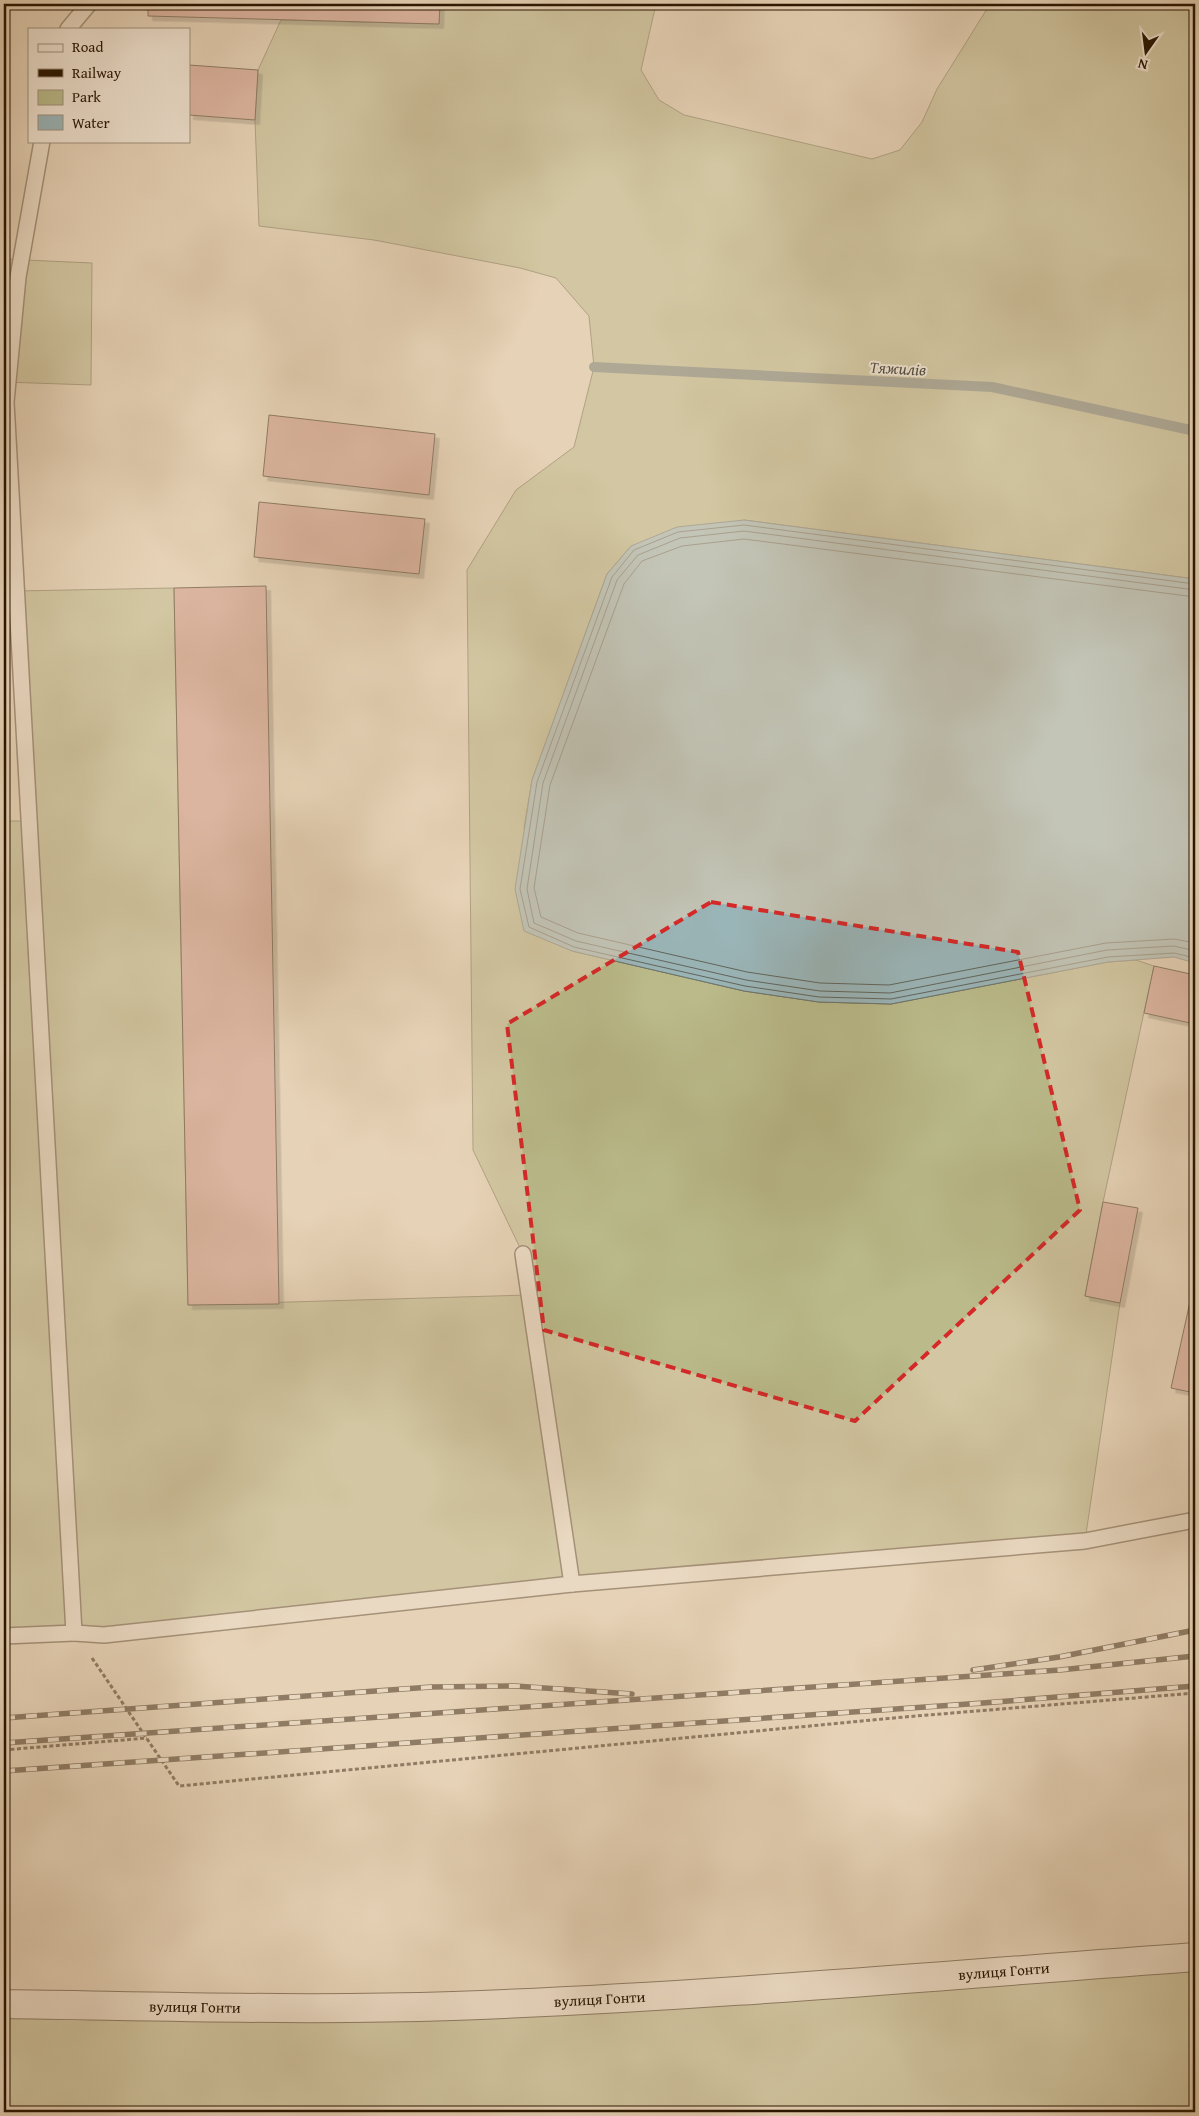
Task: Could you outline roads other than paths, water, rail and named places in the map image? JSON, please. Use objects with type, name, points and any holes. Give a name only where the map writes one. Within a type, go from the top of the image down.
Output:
[{"type":"street","name":"вулиця Гонти","points":[[4,2004],[247,2008],[452,2006],[659,1995],[1195,1957]]},
{"type":"lane","points":[[69,28],[89,4]]},
{"type":"lane","points":[[42,142],[18,277],[6,402],[74,1633]]},
{"type":"lane","points":[[523,1254],[572,1584]]},
{"type":"lane","points":[[4,1636],[74,1633],[104,1635],[572,1584],[1085,1541],[1195,1520]]},
{"type":"water","points":[[744,520],[1195,579],[1195,963],[1174,957],[1108,962],[891,1004],[819,1002],[744,991],[572,951],[524,931],[515,889],[532,780],[607,574],[631,546],[677,527]]},
{"type":"waterway","name":"Тяжилів","points":[[594,367],[992,387],[1195,431]]},
{"type":"railway","points":[[973,1670],[1059,1657],[1195,1630]]},
{"type":"railway","points":[[4,1743],[1060,1670],[1195,1656]]},
{"type":"railway","points":[[4,1718],[431,1687],[515,1686],[632,1694]]},
{"type":"railway","points":[[4,1771],[983,1703],[1195,1686]]}]
